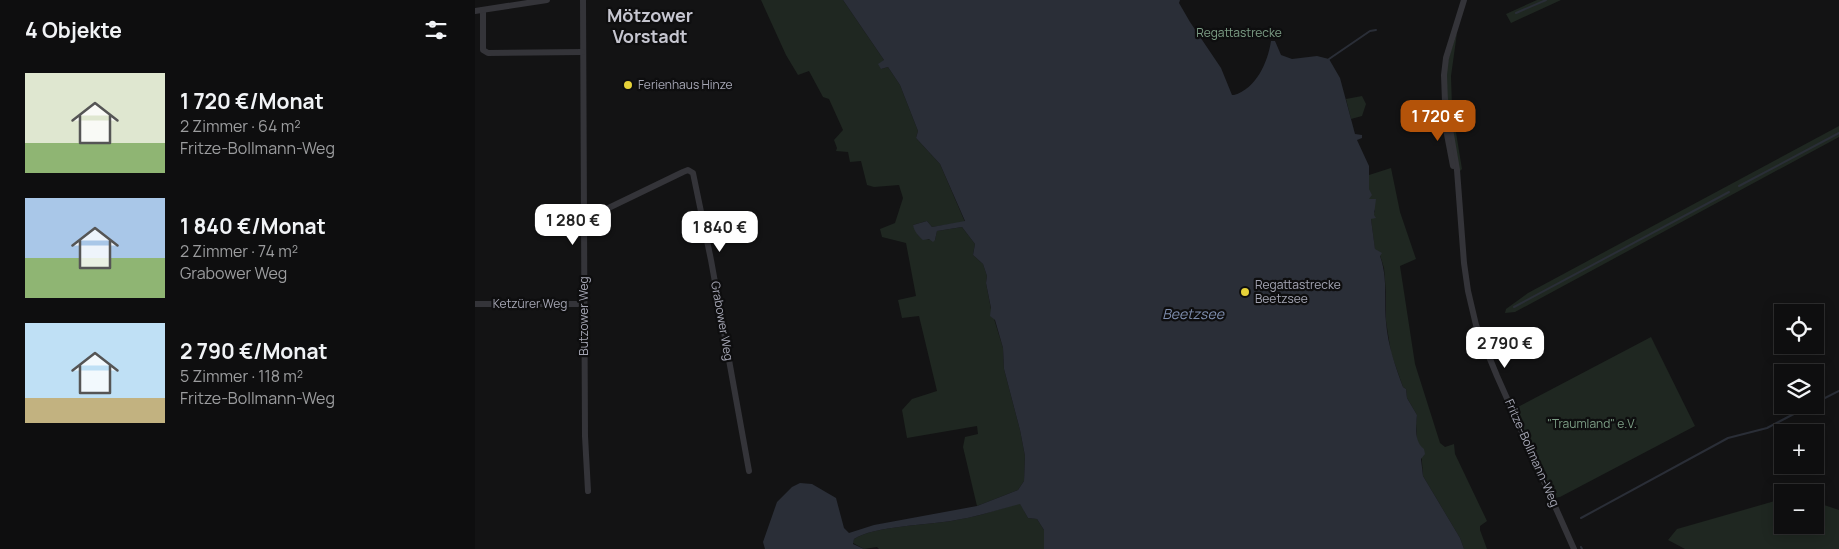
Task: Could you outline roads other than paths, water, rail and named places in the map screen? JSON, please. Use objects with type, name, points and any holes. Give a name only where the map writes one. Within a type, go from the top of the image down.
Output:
[{"type":"street","points":[[475,11],[547,0]]},
{"type":"street","name":"Butzower Weg","points":[[583,0],[585,436],[588,491]]},
{"type":"street","name":"Fritze-Bollmann-Weg","points":[[1464,0],[1446,58],[1443,75],[1445,99],[1457,162],[1457,182],[1468,290],[1476,325],[1574,549]]},
{"type":"street","points":[[483,10],[483,50],[488,53],[582,52]]},
{"type":"street","name":"Grabower Weg","points":[[584,216],[594,215],[688,170],[693,173],[711,260],[749,471]]},
{"type":"street","name":"Ketzürer Weg","points":[[475,304],[584,304]]},
{"type":"water","name":"Beetzsee","points":[[843,0],[1180,0],[1179,3],[1190,22],[1221,68],[1232,95],[1242,92],[1255,81],[1264,66],[1271,41],[1275,41],[1281,55],[1292,59],[1317,56],[1329,59],[1340,78],[1355,134],[1362,135],[1362,138],[1357,140],[1369,166],[1369,189],[1372,195],[1369,199],[1376,199],[1374,215],[1376,218],[1371,219],[1375,249],[1382,253],[1380,256],[1385,281],[1385,314],[1388,339],[1400,379],[1403,387],[1406,389],[1407,398],[1417,415],[1417,438],[1425,454],[1421,459],[1423,476],[1460,538],[1464,549],[1044,549],[1044,530],[1037,519],[1028,518],[1020,504],[964,519],[874,531],[854,539],[853,544],[864,549],[765,549],[763,542],[777,502],[792,487],[800,483],[812,484],[836,498],[844,528],[849,533],[874,525],[977,506],[1018,490],[1024,481],[1025,456],[1004,369],[1003,348],[995,320],[990,316],[991,308],[986,283],[987,276],[983,264],[973,255],[975,244],[962,227],[937,231],[933,242],[929,239],[923,240],[915,231],[913,225],[927,221],[932,227],[965,221],[940,164],[916,138],[918,131],[900,85],[888,67],[881,69],[878,64],[884,60]]},
{"type":"waterway","points":[[1516,13],[1546,0]]},
{"type":"waterway","points":[[1329,59],[1370,31],[1376,30]]},
{"type":"waterway","points":[[1739,186],[1839,133]]},
{"type":"waterway","points":[[1514,307],[1729,192]]},
{"type":"waterway","points":[[1824,398],[1839,391]]},
{"type":"waterway","points":[[1581,518],[1728,438],[1767,428],[1794,414]]},
{"type":"place","name":"Ferienhaus Hinze","points":[[628,85]]},
{"type":"place","name":"Regattastrecke Beetzsee","points":[[1245,292]]},
{"type":"district","name":"Mötzower Vorstadt","points":[[650,26]]},
{"type":"park label","name":"Regattastrecke","points":[[1239,33]]},
{"type":"park label","name":"\"Traumland\" e.V.","points":[[1592,424]]}]
